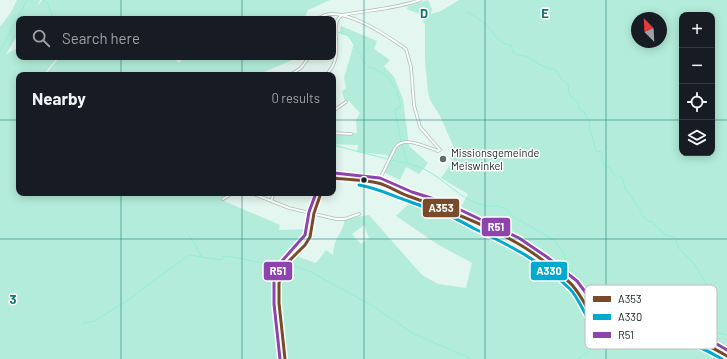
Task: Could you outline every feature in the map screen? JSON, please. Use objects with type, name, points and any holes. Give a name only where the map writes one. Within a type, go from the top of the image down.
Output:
[{"type":"street","points":[[322,16],[342,15],[376,9],[392,9],[420,0]]},
{"type":"street","points":[[336,23],[342,15]]},
{"type":"street","points":[[342,15],[381,31],[406,49],[410,67],[414,105],[420,127],[440,149],[438,151],[405,141],[398,144],[378,183]]},
{"type":"street","points":[[336,32],[338,48],[336,58]]},
{"type":"street","points":[[295,72],[302,68],[307,60]]},
{"type":"street","points":[[329,72],[335,60]]},
{"type":"street","points":[[336,109],[346,102]]},
{"type":"street","points":[[336,133],[351,134]]},
{"type":"street","points":[[336,178],[378,183],[410,197],[448,210],[524,247],[573,285],[585,301]]},
{"type":"street","points":[[223,199],[228,196]]},
{"type":"street","points":[[258,196],[296,210],[336,219],[345,219],[358,214]]},
{"type":"street","points":[[271,201],[273,196]]},
{"type":"street","points":[[285,359],[279,303],[279,283],[286,264],[310,238],[314,213],[320,196]]},
{"type":"street","points":[[715,349],[727,356]]},
{"type":"green space","points":[[17,0],[40,0],[38,6],[42,0],[330,0],[308,10],[305,16],[16,16],[16,38],[6,54],[16,49],[16,60],[56,60],[46,72],[16,72],[16,196],[230,196],[224,201],[280,225],[279,230],[310,229],[312,239],[299,257],[316,263],[326,250],[333,255],[336,240],[345,219],[369,215],[422,275],[438,284],[466,288],[472,263],[437,244],[396,216],[415,198],[436,203],[458,213],[468,194],[441,178],[452,162],[450,156],[455,150],[440,116],[430,100],[428,92],[425,60],[425,24],[419,14],[407,9],[408,6],[428,0],[432,9],[431,14],[441,11],[459,0],[727,0],[727,359],[0,359],[0,27],[11,12]],"holes":[[[364,225],[369,238],[361,244],[352,234]]]},
{"type":"green space","points":[[341,26],[377,41],[374,49],[390,60],[384,66],[394,77],[403,99],[409,146],[428,163],[419,174],[406,167],[400,180],[385,173],[388,155],[357,152],[358,145],[336,144],[336,132],[357,133],[356,120],[360,113],[349,101],[345,101],[342,92],[346,88],[344,78],[354,44],[348,36],[340,32]]},
{"type":"green space","points":[[58,60],[176,60],[179,63],[182,60],[292,60],[264,72],[48,72]]},
{"type":"waterway","points":[[19,16],[27,0]]},
{"type":"waterway","points":[[43,0],[48,4],[52,16]]},
{"type":"waterway","points":[[468,12],[484,23],[499,40],[503,43],[511,45],[513,52],[516,55],[527,56],[538,64],[557,71],[561,79],[568,84],[569,94],[575,101],[578,102],[580,111],[583,110],[590,123],[589,129],[596,151],[602,152],[602,162],[609,167],[616,177]]},
{"type":"waterway","points":[[0,51],[16,21]]},
{"type":"waterway","points":[[338,32],[349,36],[366,65]]},
{"type":"waterway","points":[[369,67],[387,76],[397,92],[401,106],[395,110],[401,141]]},
{"type":"waterway","points":[[402,145],[408,163]]},
{"type":"waterway","points":[[336,146],[387,159]]},
{"type":"waterway","points":[[391,160],[412,164],[424,169],[459,194],[474,202],[486,206],[502,207],[512,216],[554,240],[565,255],[564,262],[567,267],[576,275],[585,289]]},
{"type":"waterway","points":[[619,176],[622,177],[625,188],[642,212],[641,215],[649,222],[651,221],[665,235],[674,237]]},
{"type":"waterway","points":[[189,235],[202,257]]},
{"type":"waterway","points":[[676,240],[677,246],[695,265],[707,285]]},
{"type":"waterway","points":[[140,291],[189,255],[221,260],[224,256],[264,263],[280,261],[285,262]]},
{"type":"waterway","points":[[290,264],[311,272],[371,305],[414,334],[472,359]]},
{"type":"waterway","points":[[83,323],[95,321],[137,294]]},
{"type":"waterway","points":[[717,333],[727,335]]},
{"type":"waterway","points":[[578,359],[592,349]]},
{"type":"transit line","name":"R51","points":[[336,173],[380,178],[412,192],[444,202],[519,238],[547,257],[577,281],[585,292]]},
{"type":"transit line","name":"A353","points":[[336,178],[382,184],[407,196],[452,212],[504,236],[543,260],[573,286],[585,304]]},
{"type":"transit line","name":"A330","points":[[359,185],[378,190],[449,216],[525,255],[549,270],[560,279],[574,294],[585,313]]},
{"type":"transit line","name":"R51","points":[[280,359],[274,304],[274,282],[282,261],[305,235],[309,212],[315,196]]},
{"type":"transit line","name":"A353","points":[[285,359],[279,303],[279,283],[286,264],[305,245],[310,237],[314,213],[320,196]]},
{"type":"transit line","name":"R51","points":[[717,344],[727,350]]},
{"type":"transit line","name":"A330","points":[[704,349],[722,359]]},
{"type":"transit line","name":"A353","points":[[714,349],[727,356]]},
{"type":"place","name":"Missionsgemeinde Meiswinkel","points":[[443,159]]}]
